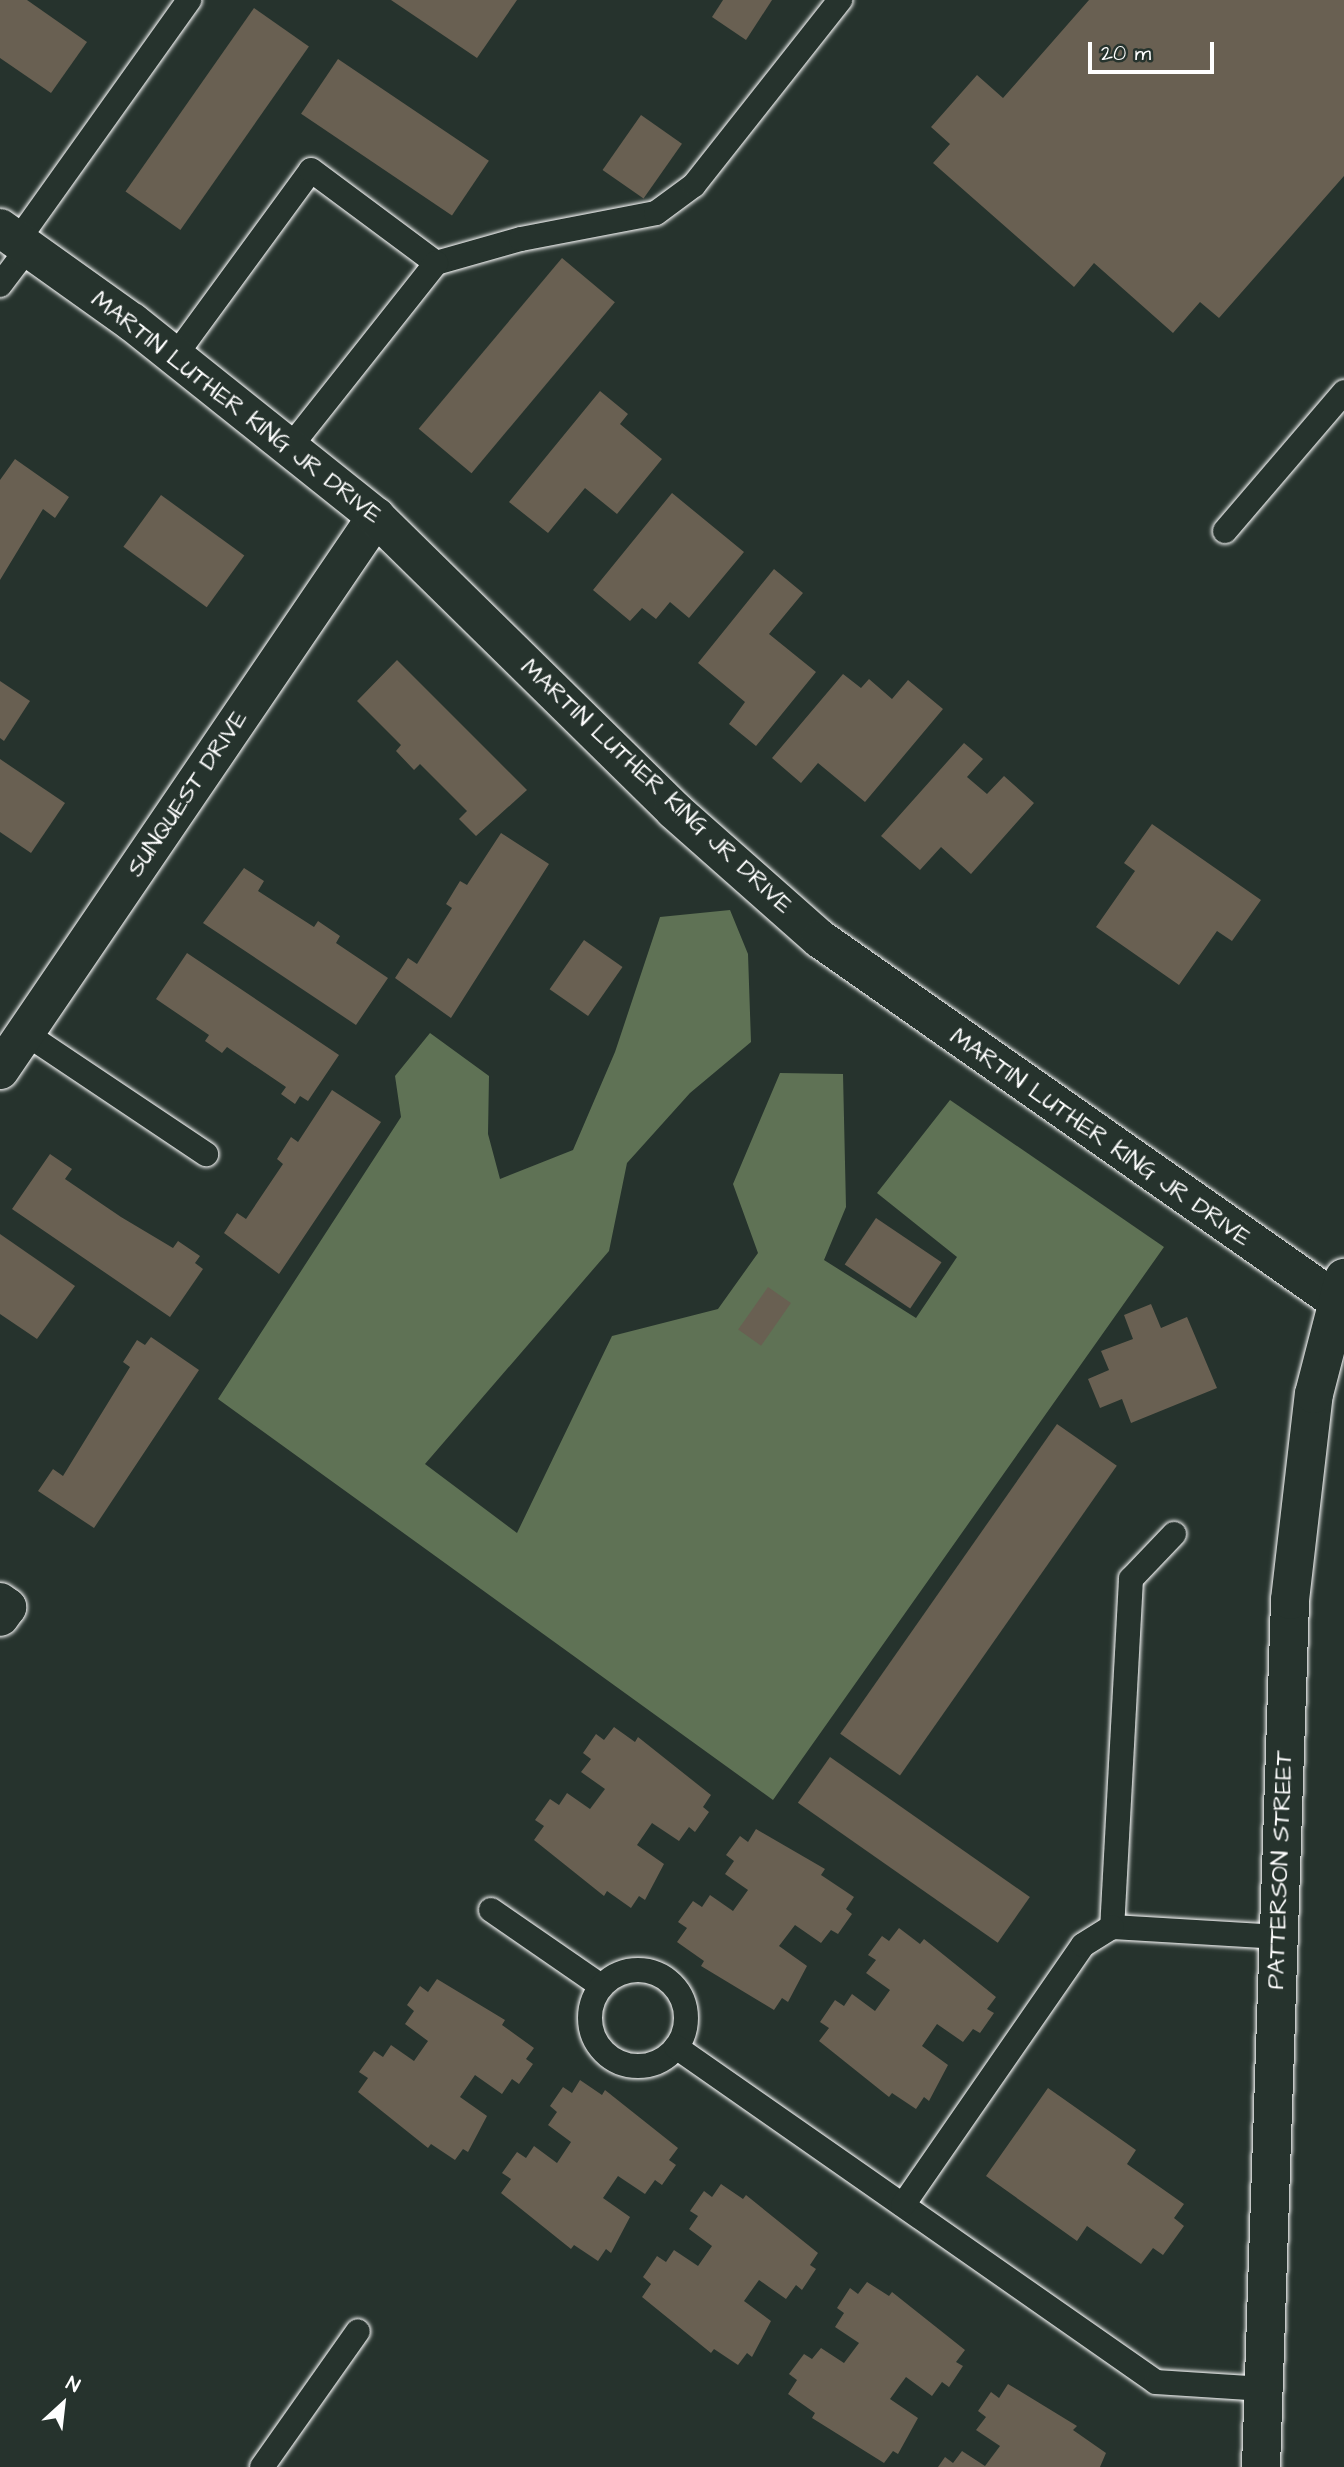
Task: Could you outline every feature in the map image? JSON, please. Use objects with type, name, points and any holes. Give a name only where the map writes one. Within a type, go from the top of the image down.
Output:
[{"type":"street","name":"MARTIN LUTHER KING JR DRIVE","points":[[15,239],[175,356],[376,517],[674,810],[820,939],[1341,1295]]},
{"type":"street","name":"SUNQUEST DRIVE","points":[[0,1070],[376,517]]},
{"type":"street","name":"PATTERSON STREET","points":[[1261,2467],[1290,1600],[1314,1394],[1341,1295]]},
{"type":"lane","points":[[0,285],[15,239],[189,0]]},
{"type":"lane","points":[[290,447],[436,263],[521,239],[656,213],[694,185],[840,0]]},
{"type":"lane","points":[[175,356],[311,170],[436,263]]},
{"type":"lane","points":[[1225,531],[1344,392]]},
{"type":"lane","points":[[25,1033],[206,1154]]},
{"type":"lane","points":[[1112,1927],[1130,1579],[1174,1534]]},
{"type":"lane","points":[[491,1910],[601,1986]]},
{"type":"lane","points":[[903,2205],[1083,1945],[1112,1927],[1280,1937]]},
{"type":"lane","points":[[629,1970],[661,1976],[683,2001],[686,2017],[676,2047],[651,2064],[628,2064],[607,2055],[597,2044],[589,2014],[601,1986],[629,1970]]},
{"type":"lane","points":[[676,2047],[1156,2382],[1264,2389]]},
{"type":"lane","points":[[262,2467],[358,2331]]},
{"type":"green space","points":[[730,910],[748,954],[751,1042],[690,1093],[627,1163],[609,1251],[425,1464],[517,1533],[612,1336],[718,1309],[758,1253],[733,1184],[780,1073],[843,1074],[846,1207],[824,1260],[916,1318],[957,1257],[877,1193],[950,1100],[1164,1247],[773,1800],[218,1399],[401,1117],[395,1076],[430,1033],[489,1076],[488,1134],[500,1179],[573,1150],[615,1052],[660,917]]},
{"type":"building","points":[[0,0],[27,0],[87,42],[51,93],[0,58]]},
{"type":"building","points":[[391,0],[517,0],[477,58]]},
{"type":"building","points":[[723,0],[772,0],[746,40],[712,17]]},
{"type":"building","points":[[1089,0],[1344,0],[1344,176],[1219,318],[1200,302],[1173,333],[1094,263],[1074,287],[933,163],[950,144],[931,127],[977,75],[1003,98]]},
{"type":"building","points":[[254,8],[309,46],[180,230],[126,191]]},
{"type":"building","points":[[338,59],[489,161],[452,215],[301,114]]},
{"type":"building","points":[[641,115],[682,144],[644,199],[603,170]]},
{"type":"building","points":[[562,258],[615,302],[472,473],[419,429]]},
{"type":"building","points":[[600,391],[628,414],[620,424],[662,459],[617,514],[585,488],[548,533],[509,502]]},
{"type":"building","points":[[15,459],[69,497],[55,518],[43,509],[0,580],[0,480]]},
{"type":"building","points":[[672,493],[744,552],[689,618],[670,602],[656,619],[642,608],[630,621],[593,590]]},
{"type":"building","points":[[161,495],[244,556],[207,607],[123,547]]},
{"type":"building","points":[[774,569],[803,593],[769,634],[816,672],[756,746],[729,724],[745,702],[698,663]]},
{"type":"building","points":[[397,660],[527,790],[476,836],[459,819],[467,811],[420,764],[414,770],[396,751],[401,745],[357,701]]},
{"type":"building","points":[[843,674],[861,688],[869,679],[892,699],[908,680],[943,709],[865,802],[818,763],[801,783],[772,758]]},
{"type":"building","points":[[0,681],[30,701],[4,741],[0,738]]},
{"type":"building","points":[[964,743],[983,759],[967,777],[987,794],[1004,776],[1034,803],[971,874],[941,847],[920,870],[881,836]]},
{"type":"building","points":[[0,759],[65,803],[31,853],[0,832]]},
{"type":"building","points":[[1152,824],[1261,900],[1232,941],[1217,931],[1179,985],[1096,927],[1135,871],[1124,863]]},
{"type":"building","points":[[501,833],[549,864],[451,1018],[395,978],[408,958],[417,964],[452,908],[446,904],[460,881],[467,885]]},
{"type":"building","points":[[244,868],[264,881],[258,891],[314,927],[318,921],[340,936],[336,943],[388,978],[356,1025],[203,923]]},
{"type":"building","points":[[584,940],[623,967],[588,1016],[550,989]]},
{"type":"building","points":[[187,953],[339,1055],[308,1101],[300,1096],[295,1104],[281,1094],[286,1087],[227,1047],[222,1053],[205,1041],[209,1035],[156,999]]},
{"type":"building","points":[[332,1090],[381,1122],[279,1274],[224,1233],[237,1213],[246,1219],[283,1164],[277,1159],[291,1137],[298,1142]]},
{"type":"building","points":[[50,1154],[72,1169],[65,1179],[173,1248],[178,1241],[200,1256],[195,1263],[203,1269],[170,1317],[12,1209]]},
{"type":"building","points":[[876,1218],[941,1262],[910,1309],[845,1264]]},
{"type":"building","points":[[0,1234],[75,1286],[37,1339],[0,1314]]},
{"type":"building","points":[[768,1287],[791,1303],[761,1346],[738,1330]]},
{"type":"building","points":[[1151,1304],[1161,1328],[1187,1317],[1217,1388],[1131,1423],[1122,1399],[1100,1408],[1088,1379],[1109,1370],[1101,1351],[1133,1339],[1124,1315]]},
{"type":"building","points":[[151,1337],[199,1370],[94,1528],[38,1491],[53,1469],[63,1476],[130,1367],[123,1362],[137,1340],[145,1345]]},
{"type":"building","points":[[1057,1424],[1117,1466],[900,1776],[840,1734]]},
{"type":"building","points":[[614,1727],[635,1742],[638,1737],[711,1795],[703,1807],[709,1812],[695,1832],[689,1827],[679,1841],[652,1823],[637,1845],[664,1864],[645,1900],[639,1896],[631,1908],[607,1891],[604,1896],[534,1840],[544,1826],[535,1820],[550,1799],[559,1805],[567,1793],[590,1809],[605,1789],[581,1772],[591,1759],[583,1753],[596,1734],[604,1740]]},
{"type":"building","points":[[830,1757],[1030,1897],[998,1943],[798,1803]]},
{"type":"building","points":[[756,1829],[825,1869],[821,1875],[854,1897],[846,1909],[852,1914],[838,1934],[831,1930],[821,1943],[795,1925],[779,1946],[807,1966],[788,2002],[782,1998],[774,2010],[701,1966],[704,1961],[677,1942],[687,1928],[678,1922],[693,1901],[702,1907],[710,1895],[733,1911],[748,1890],[725,1874],[734,1861],[726,1855],[740,1836],[748,1842]]},
{"type":"building","points":[[899,1928],[920,1944],[924,1939],[996,1997],[987,2009],[994,2013],[980,2033],[973,2029],[963,2042],[937,2024],[922,2046],[948,2065],[929,2101],[924,2097],[916,2109],[892,2093],[889,2097],[819,2041],[829,2028],[820,2022],[835,2000],[844,2006],[852,1994],[875,2011],[890,1990],[866,1973],[876,1960],[868,1955],[882,1936],[889,1941]]},
{"type":"building","points":[[437,1979],[505,2020],[502,2025],[534,2048],[526,2059],[533,2064],[519,2084],[512,2079],[502,2094],[475,2075],[460,2097],[487,2116],[468,2152],[463,2149],[455,2160],[431,2144],[428,2148],[358,2092],[368,2078],[359,2072],[374,2051],[383,2057],[391,2045],[414,2061],[428,2041],[405,2024],[414,2011],[407,2005],[420,1986],[428,1992]]},
{"type":"building","points":[[580,2080],[602,2095],[605,2090],[678,2148],[669,2160],[676,2165],[662,2185],[655,2180],[645,2194],[618,2176],[603,2198],[630,2217],[611,2253],[606,2249],[598,2261],[574,2245],[571,2249],[501,2193],[511,2179],[502,2173],[517,2152],[526,2158],[534,2146],[557,2163],[571,2142],[548,2125],[557,2112],[550,2106],[563,2087],[572,2093]]},
{"type":"building","points":[[1048,2088],[1136,2150],[1127,2164],[1184,2204],[1174,2218],[1184,2226],[1163,2255],[1153,2248],[1141,2264],[1087,2226],[1077,2241],[986,2176]]},
{"type":"building","points":[[721,2184],[743,2199],[746,2195],[818,2253],[810,2265],[816,2269],[802,2290],[796,2285],[786,2299],[759,2280],[744,2301],[771,2321],[752,2357],[747,2353],[738,2365],[714,2349],[711,2353],[642,2297],[651,2284],[643,2277],[657,2256],[666,2262],[674,2250],[698,2266],[712,2246],[689,2229],[698,2216],[690,2211],[704,2191],[712,2197]]},
{"type":"building","points":[[867,2282],[889,2296],[892,2292],[965,2350],[956,2362],[963,2366],[949,2387],[942,2382],[932,2396],[906,2377],[890,2399],[918,2418],[898,2454],[893,2451],[884,2463],[812,2418],[815,2413],[788,2394],[797,2380],[789,2374],[804,2354],[812,2359],[821,2348],[844,2363],[859,2343],[835,2327],[844,2313],[837,2308],[850,2288],[858,2294]]},
{"type":"building","points":[[1008,2384],[1077,2426],[1073,2430],[1106,2453],[1100,2467],[938,2467],[945,2457],[953,2463],[962,2451],[985,2466],[1000,2446],[976,2430],[986,2417],[978,2411],[991,2392],[999,2398]]}]
